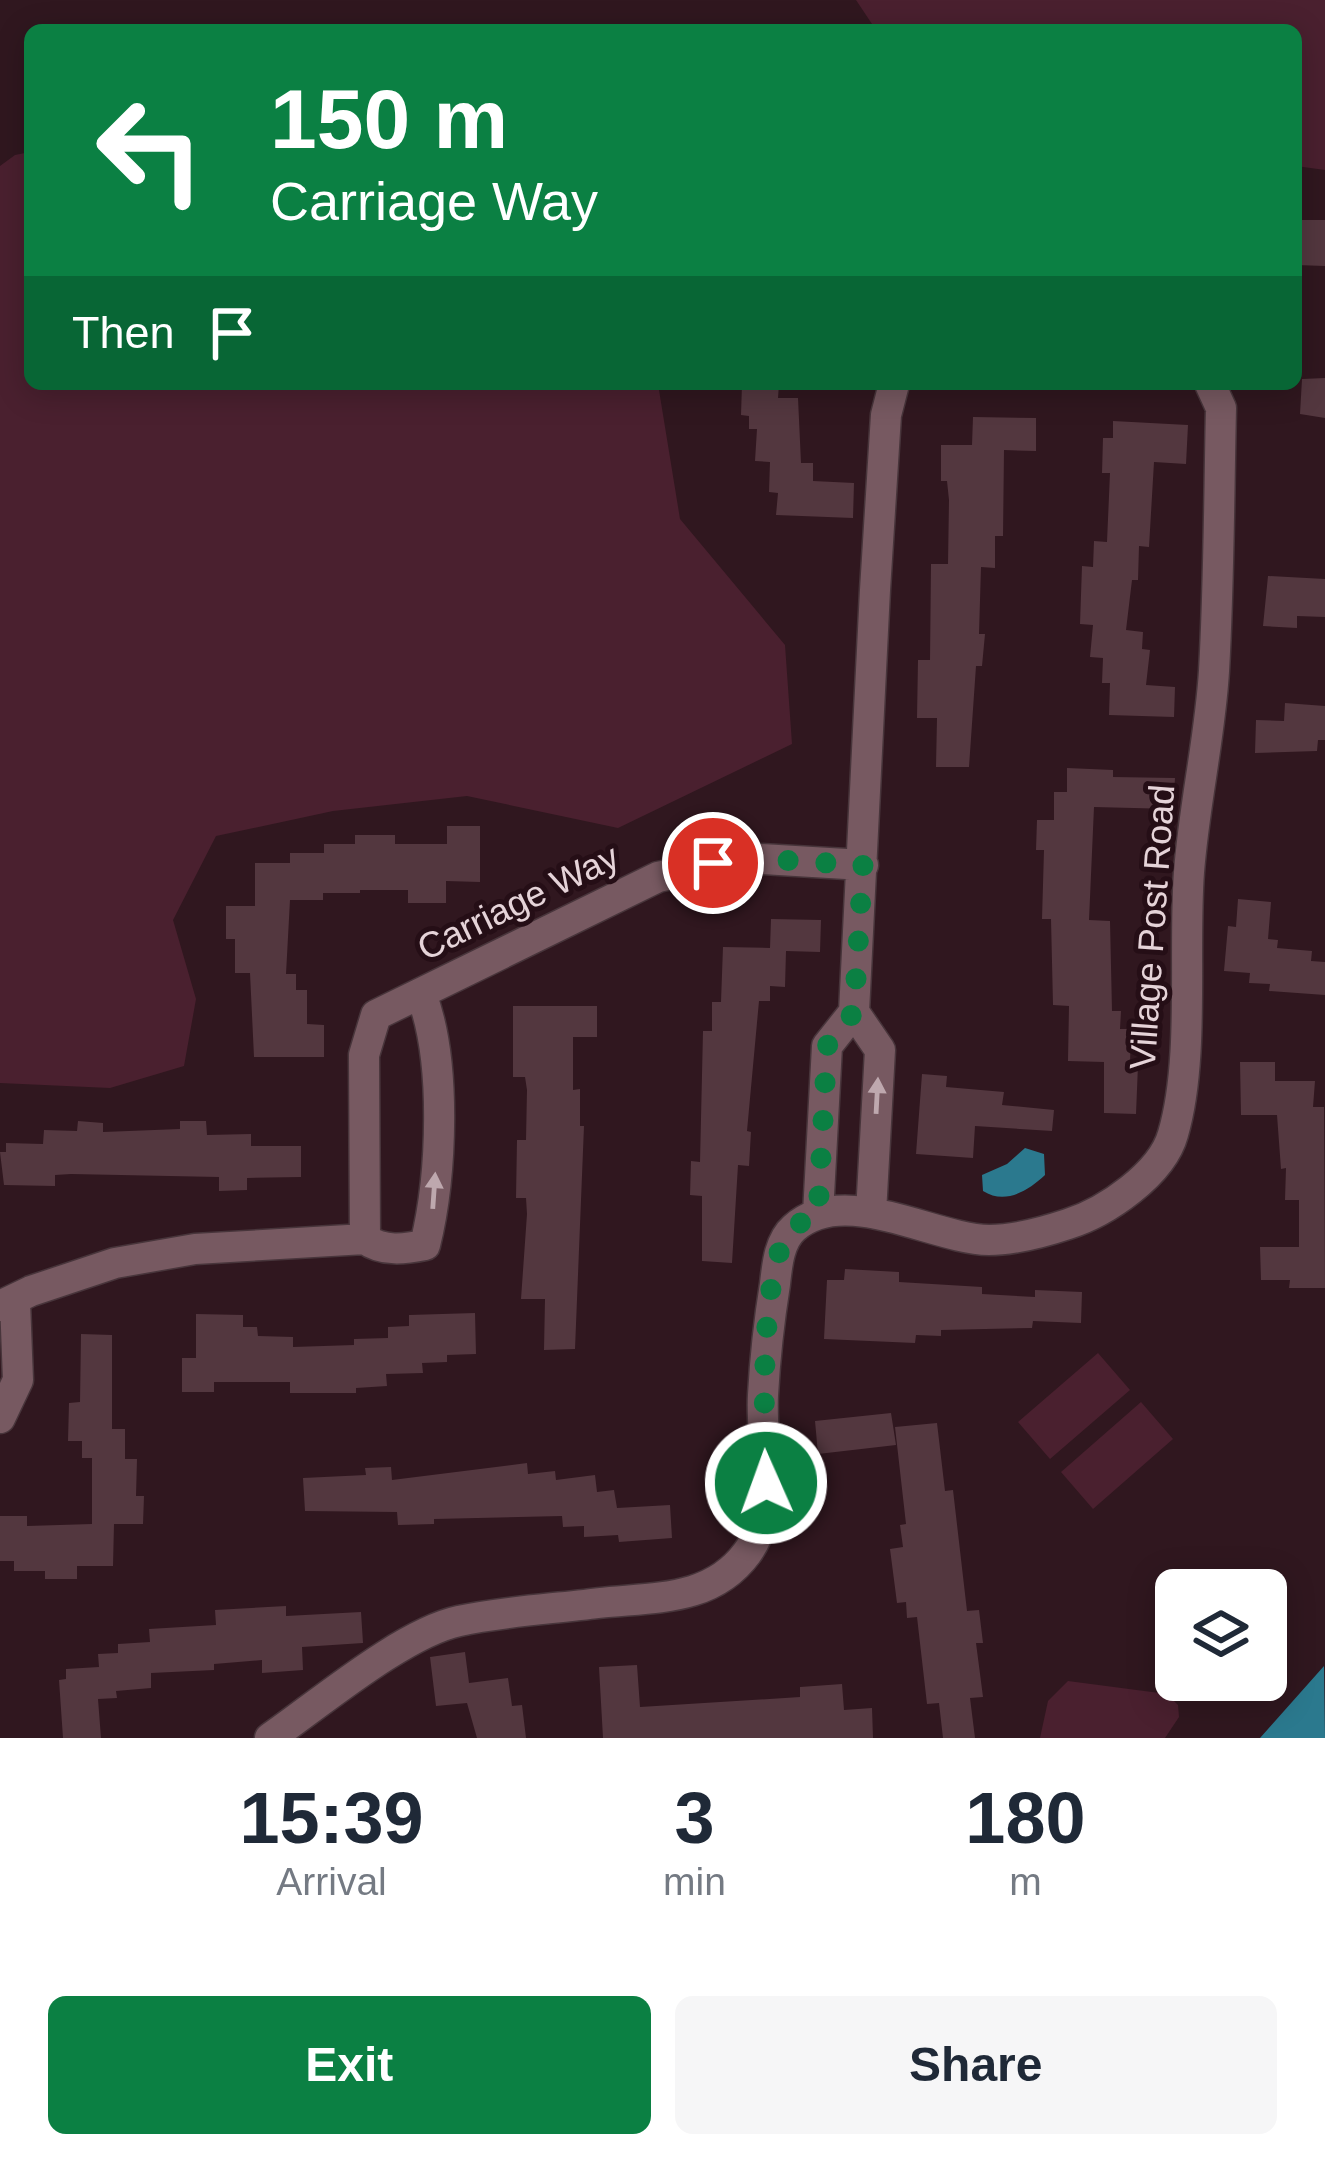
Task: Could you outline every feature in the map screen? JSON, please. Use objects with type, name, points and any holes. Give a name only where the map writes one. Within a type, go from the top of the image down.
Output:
[{"type":"street","points":[[270,1738],[415,1639],[455,1621],[672,1597],[720,1580],[751,1549],[766,1483],[762,1401],[778,1260],[786,1237],[818,1214],[827,1046],[854,1012],[874,590],[886,416],[892,390]]},
{"type":"street","name":"Village Post Road","points":[[818,1214],[871,1213],[992,1240],[1066,1225],[1131,1188],[1165,1154],[1174,1133],[1185,1018],[1189,869],[1214,674],[1221,408],[1213,390]]},
{"type":"street","name":"Carriage Way","points":[[365,1239],[364,1055],[376,1015],[658,877],[744,858],[863,865]]},
{"type":"street","name":"Carriage Way","points":[[0,1418],[18,1380],[8,1304],[31,1291],[115,1263],[195,1249],[365,1239],[374,1246],[403,1250],[425,1245],[435,1206],[436,1078],[431,1019],[421,994]]},
{"type":"street","points":[[854,1012],[880,1050],[871,1213]]},
{"type":"shaded area","points":[[856,0],[1325,0],[1325,170],[1302,167],[1302,24],[872,24]]},
{"type":"shaded area","points":[[24,153],[24,390],[659,390],[680,519],[785,645],[792,744],[618,828],[467,796],[333,811],[216,836],[173,920],[196,999],[184,1066],[110,1088],[0,1083],[0,166]]},
{"type":"shaded area","points":[[1098,1353],[1130,1390],[1050,1459],[1018,1422]]},
{"type":"shaded area","points":[[1141,1402],[1173,1439],[1093,1509],[1061,1472]]},
{"type":"shaded area","points":[[1068,1681],[1155,1692],[1155,1701],[1178,1705],[1179,1717],[1165,1738],[1040,1738],[1048,1701]]},
{"type":"water","points":[[1025,1148],[1044,1154],[1045,1175],[1016,1194],[1000,1197],[983,1191],[982,1175],[1007,1164]]},
{"type":"water","points":[[1324,1666],[1325,1738],[1260,1738]]},
{"type":"building","points":[[1302,220],[1325,220],[1325,266],[1302,265]]},
{"type":"building","points":[[1325,378],[1325,418],[1300,414],[1302,379]]},
{"type":"building","points":[[742,390],[779,390],[778,398],[798,398],[801,463],[813,463],[813,481],[854,483],[853,518],[776,515],[778,493],[769,492],[770,462],[755,461],[757,429],[749,429],[749,416],[741,415]]},
{"type":"building","points":[[973,417],[1036,418],[1036,451],[1004,450],[1003,536],[995,536],[995,568],[981,567],[979,634],[985,634],[982,666],[976,666],[969,767],[936,767],[937,718],[917,718],[918,660],[930,660],[931,564],[948,564],[949,500],[947,481],[941,481],[941,445],[972,445]]},
{"type":"building","points":[[1113,421],[1188,425],[1186,464],[1154,462],[1149,547],[1139,546],[1138,580],[1132,580],[1126,630],[1143,632],[1142,649],[1150,650],[1146,685],[1175,687],[1174,717],[1109,715],[1110,683],[1102,683],[1103,658],[1090,657],[1093,625],[1080,624],[1082,566],[1093,567],[1094,541],[1107,542],[1110,473],[1102,473],[1103,438],[1113,438]]},
{"type":"building","points":[[1268,576],[1325,579],[1325,617],[1297,616],[1297,628],[1263,626]]},
{"type":"building","points":[[1285,703],[1325,706],[1325,740],[1318,740],[1317,751],[1255,753],[1256,720],[1284,721]]},
{"type":"building","points":[[1067,768],[1113,770],[1113,777],[1175,778],[1173,809],[1094,807],[1089,920],[1110,921],[1112,1011],[1121,1011],[1120,1029],[1131,1029],[1130,1064],[1138,1065],[1136,1114],[1104,1113],[1104,1062],[1068,1061],[1069,1006],[1053,1005],[1051,919],[1042,919],[1044,850],[1036,850],[1037,820],[1054,820],[1054,792],[1067,792]]},
{"type":"building","points":[[447,826],[480,826],[480,882],[446,881],[446,903],[408,903],[408,890],[323,893],[323,900],[290,900],[286,974],[296,974],[296,990],[307,990],[307,1024],[324,1025],[324,1057],[254,1057],[250,973],[235,973],[235,939],[226,939],[226,906],[255,906],[255,863],[290,863],[290,853],[324,853],[324,844],[355,844],[355,835],[395,835],[395,844],[447,844]]},
{"type":"building","points":[[1238,899],[1271,902],[1268,939],[1278,940],[1277,948],[1312,951],[1311,961],[1325,962],[1325,995],[1269,991],[1270,984],[1249,983],[1250,973],[1224,971],[1228,926],[1236,927]]},
{"type":"building","points":[[771,919],[821,920],[820,952],[786,951],[785,987],[770,986],[770,1001],[759,1001],[747,1131],[751,1132],[749,1166],[738,1165],[732,1263],[702,1261],[702,1196],[690,1195],[691,1161],[700,1162],[703,1031],[712,1031],[712,1002],[721,1002],[723,947],[770,948]]},
{"type":"building","points":[[513,1006],[597,1006],[597,1037],[573,1037],[573,1090],[580,1089],[580,1126],[584,1126],[575,1349],[544,1350],[545,1299],[521,1299],[527,1214],[526,1198],[516,1198],[517,1140],[526,1140],[527,1090],[525,1077],[513,1077]]},
{"type":"building","points":[[1240,1062],[1275,1062],[1275,1081],[1315,1081],[1313,1107],[1324,1107],[1325,1288],[1289,1288],[1290,1280],[1261,1280],[1260,1247],[1299,1247],[1299,1200],[1285,1200],[1286,1168],[1281,1169],[1277,1115],[1241,1115]]},
{"type":"building","points":[[922,1074],[947,1076],[946,1087],[1004,1092],[1002,1105],[1054,1110],[1052,1131],[975,1126],[973,1158],[916,1154]]},
{"type":"building","points":[[78,1121],[103,1123],[103,1132],[180,1129],[180,1121],[206,1121],[207,1135],[251,1134],[251,1146],[301,1146],[301,1177],[247,1178],[247,1190],[219,1191],[219,1177],[71,1174],[55,1175],[55,1186],[4,1185],[0,1152],[6,1152],[6,1143],[43,1144],[44,1130],[77,1131]]},
{"type":"building","points":[[845,1269],[899,1272],[899,1282],[982,1287],[982,1294],[1035,1297],[1035,1290],[1082,1292],[1081,1323],[1033,1321],[1032,1328],[941,1330],[941,1336],[916,1335],[915,1343],[824,1339],[827,1280],[844,1280]]},
{"type":"building","points":[[475,1313],[476,1354],[447,1355],[447,1362],[422,1363],[423,1373],[386,1374],[387,1386],[356,1388],[356,1393],[290,1393],[290,1382],[214,1382],[214,1392],[182,1392],[182,1358],[196,1358],[196,1314],[243,1315],[243,1327],[257,1327],[258,1336],[293,1337],[293,1347],[354,1345],[354,1339],[388,1338],[388,1327],[409,1326],[409,1315]]},
{"type":"building","points":[[81,1334],[112,1335],[112,1429],[125,1429],[125,1459],[137,1459],[136,1496],[144,1496],[143,1524],[114,1524],[113,1566],[77,1566],[77,1579],[45,1579],[45,1571],[14,1571],[14,1561],[0,1561],[0,1516],[27,1516],[27,1526],[92,1524],[92,1458],[82,1458],[82,1441],[68,1441],[69,1403],[80,1402]]},
{"type":"building","points":[[891,1413],[896,1445],[818,1454],[815,1421]]},
{"type":"building","points":[[937,1423],[945,1491],[953,1490],[967,1611],[979,1610],[983,1643],[976,1643],[983,1697],[970,1698],[975,1738],[943,1738],[939,1703],[927,1704],[917,1617],[907,1618],[906,1602],[897,1603],[890,1549],[903,1547],[900,1525],[906,1524],[895,1427]]},
{"type":"building","points":[[527,1463],[528,1474],[555,1471],[556,1480],[595,1475],[597,1492],[614,1490],[617,1508],[670,1505],[672,1538],[619,1542],[618,1535],[584,1537],[584,1526],[563,1527],[562,1516],[434,1519],[434,1524],[398,1525],[397,1512],[305,1511],[303,1478],[366,1475],[365,1468],[391,1467],[392,1480]]},
{"type":"building","points":[[286,1606],[286,1616],[361,1612],[363,1643],[302,1647],[303,1670],[262,1673],[262,1660],[214,1664],[214,1670],[151,1673],[151,1688],[116,1691],[117,1698],[98,1699],[101,1738],[63,1738],[59,1680],[66,1679],[66,1669],[99,1667],[98,1654],[118,1653],[118,1644],[150,1642],[149,1629],[216,1625],[215,1610]]},
{"type":"building","points":[[465,1652],[469,1683],[508,1678],[512,1706],[522,1705],[526,1738],[477,1738],[467,1703],[436,1706],[430,1657]]},
{"type":"building","points":[[637,1665],[640,1707],[800,1697],[800,1687],[842,1684],[844,1710],[872,1708],[873,1738],[603,1738],[599,1667]]},
{"type":"route","points":[[713,863],[744,858],[863,865],[854,1012],[827,1046],[818,1214],[786,1237],[778,1260],[762,1401],[766,1483]]}]
